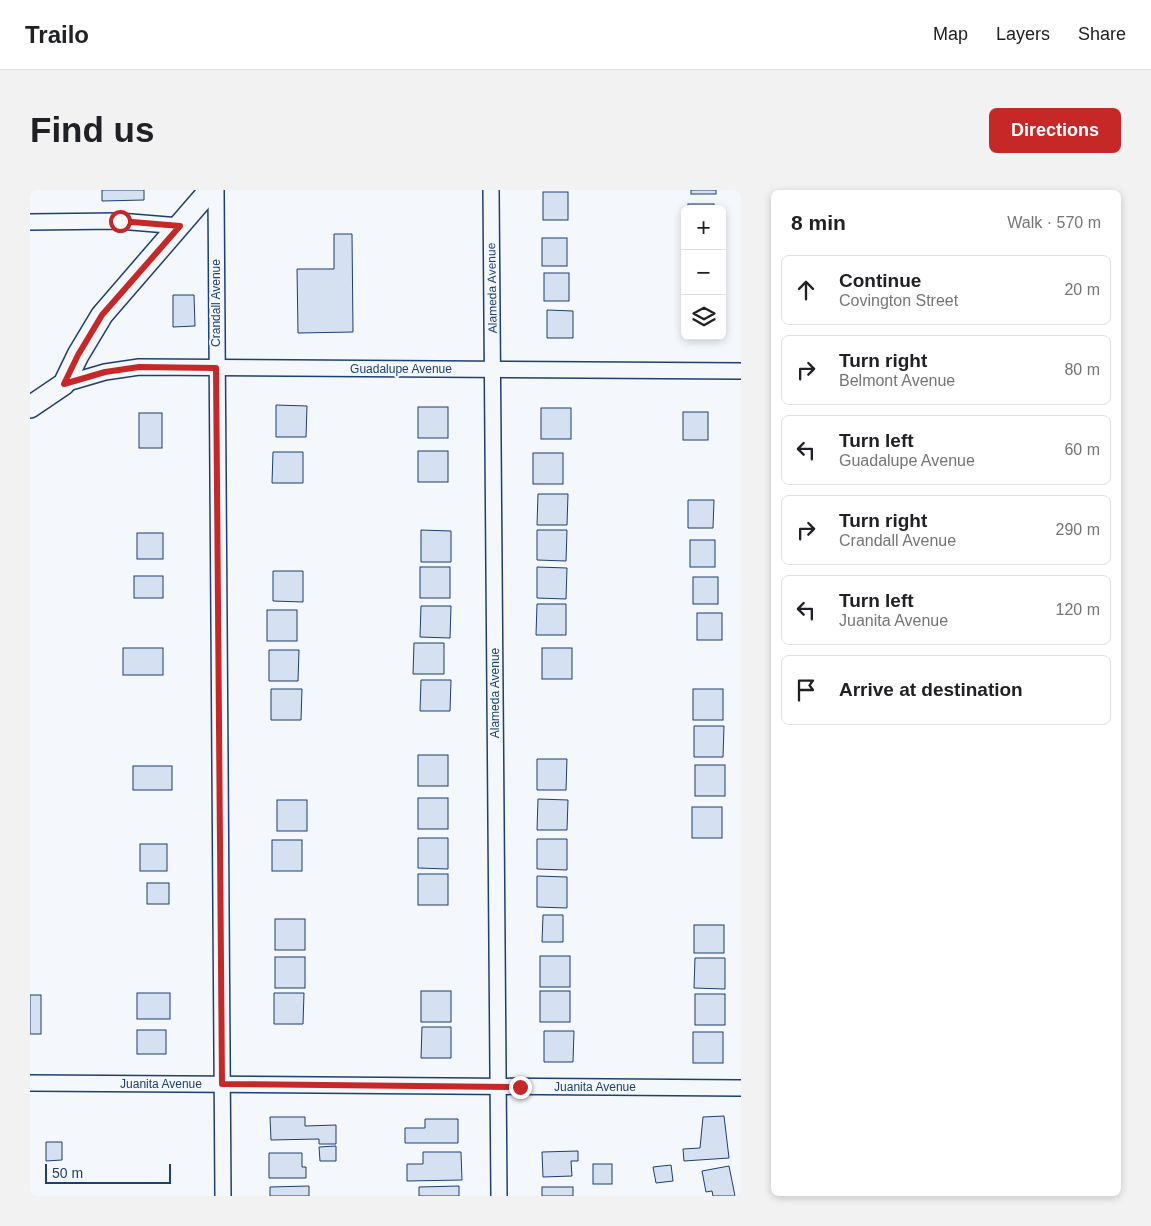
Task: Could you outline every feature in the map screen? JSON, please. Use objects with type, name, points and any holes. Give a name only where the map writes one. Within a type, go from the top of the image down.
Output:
[{"type":"main road","points":[[30,407],[64,384],[78,355],[102,315],[210,190]]},
{"type":"street","name":"Crandall Avenue","points":[[216,190],[223,1196]]},
{"type":"street","name":"Alameda Avenue","points":[[491,190],[499,1196]]},
{"type":"street","points":[[30,222],[120,221],[180,226]]},
{"type":"street","name":"Guadalupe Avenue","points":[[64,384],[105,372],[139,367],[741,371]]},
{"type":"street","name":"Juanita Avenue","points":[[30,1083],[741,1088]]},
{"type":"building","points":[[102,190],[144,190],[144,200],[102,201]]},
{"type":"building","points":[[691,190],[716,190],[716,194],[691,194]]},
{"type":"building","points":[[543,192],[568,192],[568,220],[543,220]]},
{"type":"building","points":[[688,204],[714,204],[714,205]]},
{"type":"building","points":[[334,234],[352,234],[353,332],[298,333],[297,269],[334,269]]},
{"type":"building","points":[[542,238],[567,238],[567,266],[542,266]]},
{"type":"building","points":[[544,273],[569,273],[569,301],[544,301]]},
{"type":"building","points":[[173,295],[194,295],[195,326],[173,327]]},
{"type":"building","points":[[547,310],[573,311],[573,338],[547,338]]},
{"type":"building","points":[[276,405],[307,406],[306,437],[276,437]]},
{"type":"building","points":[[418,407],[448,407],[448,438],[418,438]]},
{"type":"building","points":[[541,408],[571,408],[571,439],[541,439]]},
{"type":"building","points":[[683,412],[708,412],[708,440],[683,440]]},
{"type":"building","points":[[139,413],[162,413],[162,448],[139,448]]},
{"type":"building","points":[[418,451],[448,451],[448,482],[418,482]]},
{"type":"building","points":[[273,452],[303,452],[303,483],[272,483]]},
{"type":"building","points":[[533,453],[563,453],[563,484],[533,484]]},
{"type":"building","points":[[538,494],[568,494],[567,525],[537,525]]},
{"type":"building","points":[[688,500],[714,500],[713,528],[688,528]]},
{"type":"building","points":[[421,530],[451,531],[451,562],[421,562]]},
{"type":"building","points":[[537,530],[567,530],[566,561],[537,560]]},
{"type":"building","points":[[137,533],[163,533],[163,559],[137,559]]},
{"type":"building","points":[[690,540],[715,540],[715,567],[690,567]]},
{"type":"building","points":[[420,567],[450,567],[450,598],[420,598]]},
{"type":"building","points":[[537,567],[567,568],[566,599],[537,598]]},
{"type":"building","points":[[273,571],[303,571],[303,602],[273,601]]},
{"type":"building","points":[[134,576],[163,576],[163,598],[134,598]]},
{"type":"building","points":[[693,577],[718,577],[718,604],[693,604]]},
{"type":"building","points":[[537,604],[566,604],[566,635],[536,635]]},
{"type":"building","points":[[421,606],[451,606],[450,638],[420,637]]},
{"type":"building","points":[[267,610],[297,610],[297,641],[267,641]]},
{"type":"building","points":[[697,613],[722,613],[722,640],[697,640]]},
{"type":"building","points":[[414,643],[444,643],[444,674],[413,674]]},
{"type":"building","points":[[123,648],[163,648],[163,675],[123,675]]},
{"type":"building","points":[[542,648],[572,648],[572,679],[542,679]]},
{"type":"building","points":[[269,650],[299,650],[298,681],[269,681]]},
{"type":"building","points":[[421,680],[451,680],[450,711],[420,711]]},
{"type":"building","points":[[271,689],[302,689],[301,720],[271,720]]},
{"type":"building","points":[[693,689],[723,689],[723,720],[693,720]]},
{"type":"building","points":[[694,726],[724,726],[723,757],[694,757]]},
{"type":"building","points":[[418,755],[448,755],[448,786],[418,786]]},
{"type":"building","points":[[537,759],[567,759],[566,790],[537,790]]},
{"type":"building","points":[[695,765],[725,765],[725,796],[695,796]]},
{"type":"building","points":[[133,766],[172,766],[172,790],[133,790]]},
{"type":"building","points":[[418,798],[448,798],[448,829],[418,829]]},
{"type":"building","points":[[538,799],[568,800],[567,830],[537,830]]},
{"type":"building","points":[[277,800],[307,800],[307,831],[277,831]]},
{"type":"building","points":[[692,807],[722,807],[722,838],[692,838]]},
{"type":"building","points":[[418,838],[448,838],[448,869],[418,868]]},
{"type":"building","points":[[537,839],[567,839],[567,870],[537,869]]},
{"type":"building","points":[[272,840],[302,840],[302,871],[272,871]]},
{"type":"building","points":[[140,844],[167,844],[167,871],[140,871]]},
{"type":"building","points":[[418,874],[448,874],[448,905],[418,905]]},
{"type":"building","points":[[537,876],[567,877],[567,908],[537,907]]},
{"type":"building","points":[[147,883],[169,883],[169,904],[147,904]]},
{"type":"building","points":[[543,915],[563,915],[563,942],[542,942]]},
{"type":"building","points":[[275,919],[305,919],[305,950],[275,950]]},
{"type":"building","points":[[694,925],[724,925],[724,953],[694,953]]},
{"type":"building","points":[[540,956],[570,956],[570,987],[540,987]]},
{"type":"building","points":[[275,957],[305,957],[305,988],[275,988]]},
{"type":"building","points":[[695,958],[725,958],[725,989],[694,988]]},
{"type":"building","points":[[421,991],[451,991],[451,1022],[421,1022]]},
{"type":"building","points":[[540,991],[570,991],[570,1022],[540,1022]]},
{"type":"building","points":[[137,993],[170,993],[170,1019],[137,1019]]},
{"type":"building","points":[[274,993],[304,993],[303,1024],[274,1024]]},
{"type":"building","points":[[695,994],[725,994],[725,1025],[695,1025]]},
{"type":"building","points":[[30,995],[41,995],[41,1034],[30,1034]]},
{"type":"building","points":[[422,1027],[451,1027],[451,1058],[421,1058]]},
{"type":"building","points":[[137,1030],[166,1030],[166,1054],[137,1054]]},
{"type":"building","points":[[544,1031],[574,1031],[573,1062],[544,1062]]},
{"type":"building","points":[[693,1032],[723,1032],[723,1063],[693,1063]]},
{"type":"building","points":[[724,1116],[729,1158],[684,1161],[683,1149],[700,1148],[703,1117]]},
{"type":"building","points":[[270,1117],[305,1117],[305,1126],[336,1125],[336,1144],[319,1144],[319,1139],[271,1140]]},
{"type":"building","points":[[425,1119],[458,1119],[458,1143],[405,1143],[405,1128],[425,1128]]},
{"type":"building","points":[[46,1142],[62,1142],[62,1160],[46,1161]]},
{"type":"building","points":[[336,1146],[336,1161],[320,1161],[319,1147]]},
{"type":"building","points":[[578,1151],[578,1161],[571,1161],[572,1176],[543,1177],[542,1152]]},
{"type":"building","points":[[423,1152],[461,1152],[462,1180],[407,1181],[407,1164],[423,1164]]},
{"type":"building","points":[[269,1153],[302,1153],[302,1167],[306,1167],[306,1178],[269,1178]]},
{"type":"building","points":[[593,1164],[612,1164],[612,1184],[593,1184]]},
{"type":"building","points":[[671,1165],[673,1181],[656,1183],[653,1167]]},
{"type":"building","points":[[729,1166],[735,1196],[713,1196],[712,1191],[706,1192],[702,1171]]},
{"type":"building","points":[[309,1186],[309,1196],[270,1196],[270,1187]]},
{"type":"building","points":[[459,1186],[459,1196],[419,1196],[419,1187]]},
{"type":"building","points":[[542,1187],[573,1187],[573,1196],[542,1196]]},
{"type":"route","points":[[120,221],[180,226],[102,315],[78,355],[64,384],[105,372],[139,367],[216,368],[222,1084],[520,1087]]}]
